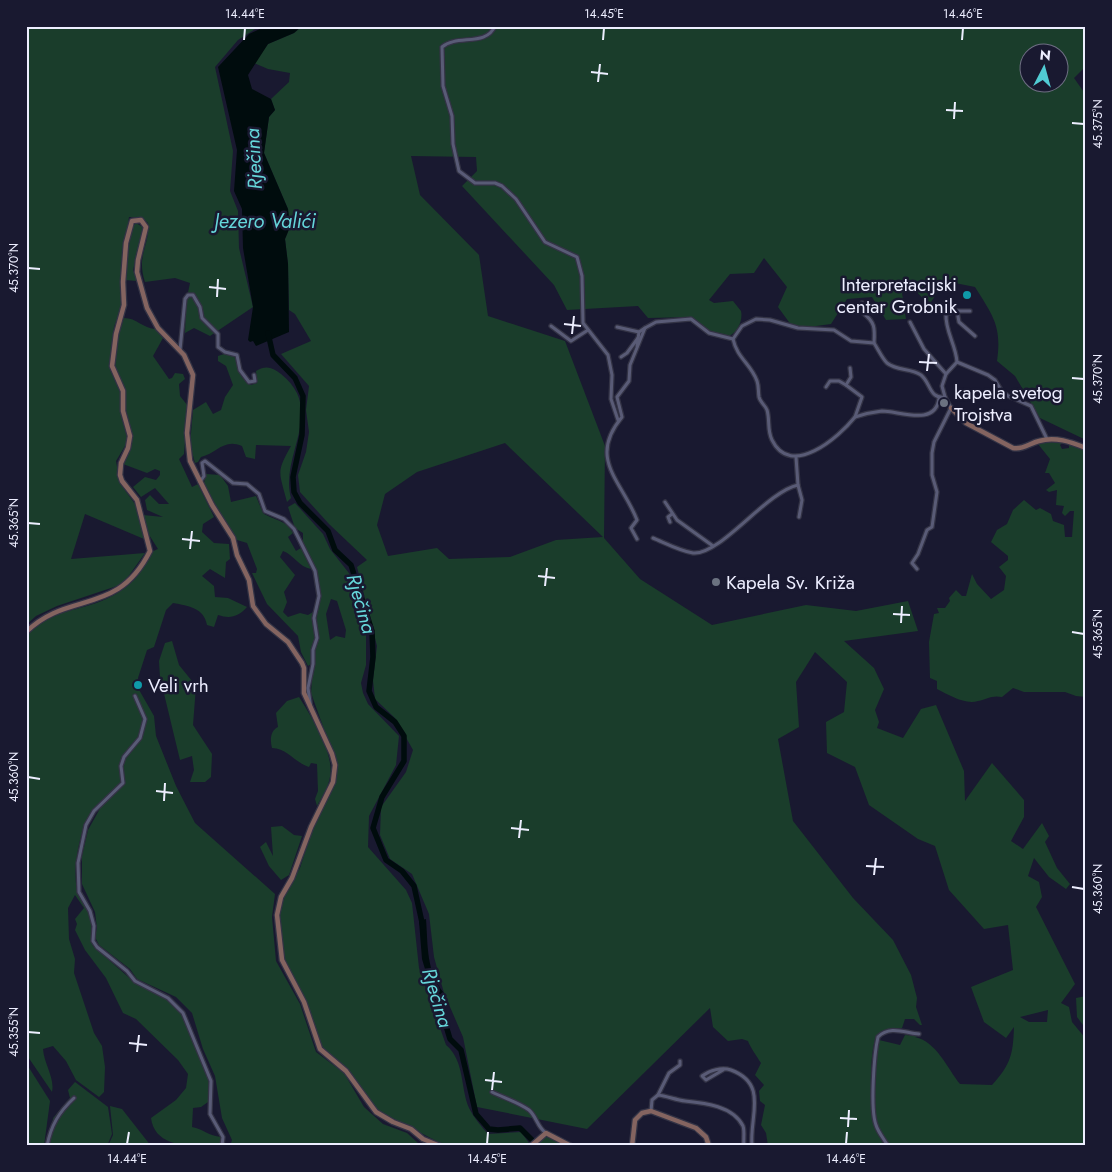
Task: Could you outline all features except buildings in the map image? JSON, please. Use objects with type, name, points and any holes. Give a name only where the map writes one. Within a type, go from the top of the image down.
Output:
[{"type":"main road","points":[[26,632],[38,620],[48,614],[109,595],[124,586],[134,576],[150,551],[137,500],[122,481],[120,474],[120,463],[128,448],[130,436],[123,411],[123,391],[112,366],[116,334],[124,305],[123,282],[128,232],[130,224],[135,220],[144,222],[146,227],[137,272],[147,308],[158,328],[180,350],[193,375],[187,445],[190,461],[217,515],[233,538],[237,555],[249,580],[253,606],[266,624],[288,642],[302,663],[304,668],[303,691],[332,754],[335,765],[334,776],[310,827],[292,878],[280,897],[277,915],[282,960],[304,1002],[320,1049],[346,1071],[376,1112],[393,1122],[411,1129],[423,1139],[440,1146]]},
{"type":"main road","points":[[951,408],[960,419],[1013,448],[1018,449],[1047,439],[1060,440],[1086,448]]},
{"type":"main road","points":[[632,1146],[636,1120],[642,1113],[651,1111],[696,1128],[706,1137],[709,1146]]},
{"type":"main road","points":[[530,1146],[544,1134],[571,1146]]},
{"type":"street","points":[[495,26],[491,33],[485,37],[452,41],[442,47],[443,86],[452,116],[456,165],[464,177],[475,183],[496,183],[502,186],[516,200],[544,242],[577,257],[582,276],[582,314],[588,330],[608,355],[612,375],[611,399],[618,420]]},
{"type":"street","points":[[180,350],[184,299],[188,295],[193,295],[200,306],[202,318],[218,334],[218,347],[225,352],[237,355],[240,370],[249,382],[255,381],[254,375]]},
{"type":"street","points":[[862,303],[863,313],[872,321],[875,327],[874,342],[885,362],[893,367],[919,374],[924,378],[932,394],[940,398],[945,397]]},
{"type":"street","points":[[957,311],[959,322],[975,336]]},
{"type":"street","points":[[957,362],[946,317],[948,313],[970,311]]},
{"type":"street","points":[[617,327],[639,332],[656,322],[691,319],[709,333],[733,339]]},
{"type":"street","points":[[826,387],[830,381],[839,381],[862,396],[855,417],[848,426],[822,447],[796,457],[787,455],[772,442],[767,410],[759,397],[757,381],[749,367],[736,352],[733,339],[742,326],[756,319],[770,320],[798,328],[834,330],[851,341],[874,342]]},
{"type":"street","points":[[910,322],[924,349],[946,374]]},
{"type":"street","points":[[551,326],[571,341],[588,330]]},
{"type":"street","points":[[637,539],[632,528],[637,520],[628,498],[610,472],[607,459],[608,442],[622,414],[617,397],[629,381],[630,365],[645,328]]},
{"type":"street","points":[[637,350],[639,332]]},
{"type":"street","points":[[621,357],[627,353],[638,338]]},
{"type":"street","points":[[917,569],[912,563],[921,548],[926,530],[932,527],[937,492],[930,464],[934,442],[951,408],[942,386],[946,374],[957,362]]},
{"type":"street","points":[[957,362],[988,375],[995,380],[1001,390],[1008,396],[1031,406],[1047,439]]},
{"type":"street","points":[[846,385],[851,377],[850,368]]},
{"type":"street","points":[[855,417],[882,411],[922,415],[936,407],[940,398]]},
{"type":"street","points":[[796,457],[798,485],[802,500],[799,517]]},
{"type":"street","points":[[200,482],[204,476],[202,463],[205,461],[233,483],[249,486],[259,494],[264,511],[284,519],[294,529],[314,568],[319,596],[314,618],[317,638],[313,650],[308,688],[312,705],[311,709]]},
{"type":"street","points":[[653,538],[691,553],[698,553],[713,546],[776,494],[798,485]]},
{"type":"street","points":[[665,502],[672,514],[686,528],[713,546]]},
{"type":"street","points":[[670,522],[668,517],[672,514]]},
{"type":"street","points":[[135,696],[144,717],[140,736],[124,757],[121,766],[123,784],[94,811],[86,825],[78,863],[79,892],[90,911],[94,926],[93,941],[96,947],[127,971],[135,981],[168,998],[183,1013],[212,1086],[210,1114],[223,1137],[222,1146]]},
{"type":"street","points":[[888,1146],[875,1123],[876,1044],[878,1038],[887,1031],[894,1030],[919,1034]]},
{"type":"street","points":[[651,1111],[652,1100],[658,1095],[669,1073],[680,1065],[680,1061]]},
{"type":"street","points":[[723,1070],[706,1080],[702,1076],[715,1069],[727,1069],[742,1075],[753,1089],[755,1100],[752,1146]]},
{"type":"street","points":[[492,1092],[530,1111],[544,1134]]},
{"type":"street","points":[[658,1095],[685,1101],[701,1102],[732,1113],[744,1128],[744,1146]]},
{"type":"street","points":[[47,1146],[50,1130],[60,1112],[74,1098]]},
{"type":"green space","points":[[26,26],[260,26],[238,40],[215,67],[233,151],[230,191],[238,211],[239,248],[253,307],[210,336],[194,328],[185,333],[186,302],[190,283],[175,278],[145,282],[142,265],[148,223],[142,218],[129,217],[121,271],[122,305],[114,327],[110,369],[121,394],[121,415],[128,441],[116,461],[120,483],[137,507],[144,539],[85,514],[71,559],[145,553],[123,584],[57,606],[36,616],[26,625]]},
{"type":"green space","points":[[302,26],[1082,26],[1086,37],[1086,66],[1074,78],[1086,95],[1086,440],[1040,418],[1015,376],[997,361],[998,339],[995,322],[975,287],[945,281],[929,305],[915,290],[902,293],[906,319],[886,320],[872,297],[847,299],[831,324],[794,329],[778,307],[787,287],[764,258],[754,273],[730,274],[709,300],[714,303],[733,301],[741,311],[739,325],[735,332],[729,336],[710,332],[692,317],[648,318],[638,306],[567,310],[554,285],[462,186],[477,171],[476,157],[411,156],[420,195],[479,255],[488,316],[565,341],[605,446],[604,538],[640,579],[712,625],[806,605],[856,611],[908,601],[918,631],[844,641],[874,668],[884,689],[875,710],[879,722],[877,728],[903,738],[921,709],[936,705],[964,771],[965,801],[992,763],[1024,800],[1024,817],[1011,841],[1023,849],[1042,823],[1049,836],[1045,842],[1057,868],[1070,884],[1066,889],[1049,877],[1034,858],[1028,876],[1039,882],[1042,897],[1036,907],[1075,984],[1061,1003],[1069,1007],[1072,1022],[1086,1039],[1086,1146],[890,1146],[881,1131],[877,1122],[875,1094],[876,1057],[879,1040],[900,1045],[905,1035],[918,1036],[915,1037],[929,1044],[941,1056],[960,1084],[992,1085],[1007,1065],[1012,1052],[1014,1027],[1006,1038],[984,1022],[971,987],[1013,970],[1008,925],[984,929],[949,890],[935,846],[918,839],[869,805],[855,767],[827,753],[826,722],[844,712],[847,682],[815,652],[796,682],[799,727],[778,739],[793,821],[853,898],[893,940],[911,975],[917,998],[916,1007],[922,1025],[914,1019],[905,1019],[902,1028],[882,1031],[874,1042],[871,1079],[873,1118],[874,1125],[884,1146],[768,1146],[766,1133],[761,1125],[765,1105],[760,1101],[759,1091],[764,1085],[755,1075],[761,1063],[748,1041],[742,1039],[728,1041],[713,1027],[710,1008],[587,1129],[477,1107],[463,1037],[444,993],[434,957],[429,914],[412,874],[390,859],[380,835],[381,807],[406,772],[413,750],[395,718],[375,699],[373,680],[377,646],[357,567],[367,560],[329,524],[300,492],[298,475],[306,452],[309,432],[306,410],[309,386],[281,354],[311,341],[295,314],[289,310],[288,264],[285,239],[290,227],[288,209],[264,153],[269,117],[275,110],[271,99],[289,82],[290,73],[268,69],[254,63],[268,44],[294,33]],"holes":[[[505,443],[603,537],[556,540],[510,557],[449,559],[437,548],[388,556],[377,525],[385,494],[417,472]],[[1048,1010],[1047,1022],[1029,1022],[1020,1017]]]},
{"type":"green space","points":[[136,223],[144,228],[133,270],[137,281],[125,280],[131,229]]},
{"type":"green space","points":[[124,318],[129,318],[146,327],[155,329],[163,338],[153,356],[169,379],[175,373],[183,374],[185,379],[179,384],[180,396],[188,406],[184,454],[179,459],[192,487],[198,484],[214,517],[203,524],[202,532],[214,543],[229,544],[230,559],[226,562],[225,578],[210,569],[202,576],[214,586],[215,597],[228,598],[247,607],[234,616],[218,615],[214,627],[207,625],[199,611],[185,605],[173,603],[166,610],[154,647],[147,650],[138,678],[138,688],[154,716],[156,736],[176,786],[195,823],[275,894],[272,917],[276,961],[300,1004],[316,1052],[344,1073],[364,1107],[383,1124],[407,1133],[418,1143],[427,1146],[230,1146],[232,1140],[222,1118],[215,1076],[203,1049],[192,1013],[176,997],[137,979],[130,969],[99,945],[95,937],[97,928],[95,912],[82,884],[82,856],[88,830],[102,805],[114,795],[116,790],[98,804],[88,817],[80,839],[76,864],[76,887],[90,916],[93,946],[134,982],[168,1000],[182,1015],[210,1084],[208,1102],[201,1107],[193,1108],[192,1127],[221,1137],[220,1146],[178,1144],[160,1136],[154,1128],[151,1118],[176,1100],[186,1088],[188,1074],[178,1060],[136,1019],[123,1013],[106,978],[85,950],[75,930],[77,924],[75,919],[84,908],[75,895],[68,908],[69,939],[75,959],[74,973],[94,1033],[102,1046],[105,1067],[104,1092],[99,1097],[76,1080],[66,1061],[53,1046],[43,1049],[51,1076],[52,1092],[26,1054],[26,635],[47,619],[102,601],[125,588],[133,581],[148,557],[158,549],[146,530],[143,515],[163,517],[147,510],[145,500],[150,495],[159,504],[169,504],[155,488],[141,497],[133,487],[145,477],[156,480],[160,475],[160,471],[155,469],[147,473],[123,464],[133,437],[125,406],[125,390],[115,367],[118,336]]},
{"type":"green space","points":[[227,353],[238,359],[240,374],[251,385],[257,383],[256,371],[263,368],[272,368],[281,374],[294,388],[300,403],[301,418],[289,482],[291,498],[287,502],[280,472],[291,446],[256,445],[255,459],[246,457],[242,446],[230,444],[201,457],[195,463],[190,445],[193,410],[206,402],[213,414],[221,410],[225,397],[233,385],[226,366],[218,361],[218,356]]},
{"type":"green space","points":[[1057,440],[1063,442],[1060,445],[1062,449],[1069,448],[1069,444],[1086,450],[1086,697],[1065,692],[1024,692],[1013,688],[1002,697],[992,697],[973,702],[957,699],[937,689],[937,681],[930,678],[929,642],[934,614],[939,613],[937,608],[945,608],[950,601],[949,598],[956,590],[962,596],[966,596],[972,574],[977,584],[991,599],[1004,590],[1006,576],[999,567],[1008,560],[1008,556],[991,542],[997,530],[1007,524],[1013,510],[1024,500],[1036,510],[1040,508],[1051,514],[1053,521],[1064,525],[1065,537],[1072,537],[1074,511],[1070,511],[1065,516],[1062,513],[1064,506],[1056,505],[1057,490],[1049,492],[1046,490],[1055,483],[1049,473],[1045,473],[1050,459],[1038,444]]},
{"type":"green space","points":[[206,474],[220,475],[228,486],[231,502],[256,496],[263,513],[287,525],[293,533],[288,537],[296,551],[301,548],[311,569],[303,566],[283,551],[280,557],[295,575],[284,592],[287,602],[283,612],[288,617],[300,613],[308,615],[313,612],[315,639],[311,664],[308,666],[301,652],[298,636],[267,604],[252,573],[256,573],[257,569],[247,543],[237,540],[217,508],[204,483]]},
{"type":"green space","points":[[295,503],[323,534],[330,549],[355,583],[353,591],[362,612],[362,625],[366,634],[366,665],[361,683],[363,693],[368,704],[399,736],[396,765],[369,816],[368,847],[406,890],[412,903],[419,968],[446,1045],[452,1051],[459,1066],[469,1108],[475,1119],[488,1134],[521,1132],[529,1143],[526,1146],[446,1146],[377,1110],[348,1069],[324,1049],[319,1041],[306,1000],[284,959],[279,914],[284,895],[300,868],[313,827],[335,781],[337,765],[311,693],[314,650],[318,638],[315,617],[321,595],[315,567],[303,543],[303,533],[295,528],[288,507]],"holes":[[[331,599],[337,601],[346,630],[345,638],[336,636],[330,640],[326,614]]]},
{"type":"green space","points":[[172,641],[179,665],[196,686],[193,725],[212,754],[211,777],[205,782],[190,782],[194,770],[192,756],[180,760],[160,677],[159,661],[165,643]]},
{"type":"green space","points":[[299,697],[310,714],[326,747],[331,768],[325,792],[317,806],[315,799],[318,791],[317,764],[311,763],[309,767],[304,765],[282,750],[272,748],[271,745],[272,733],[278,727],[276,713],[287,701]]},
{"type":"green space","points":[[282,826],[294,835],[302,836],[289,875],[281,880],[269,866],[260,847],[266,842],[273,856],[271,827]]},
{"type":"green space","points":[[1086,996],[1086,1029],[1077,1017],[1076,998]]},
{"type":"green space","points":[[26,1063],[50,1101],[44,1146],[26,1146]]},
{"type":"green space","points":[[75,1082],[108,1107],[112,1134],[107,1146],[49,1146],[53,1118],[70,1098],[68,1090]]},
{"type":"green space","points":[[110,1106],[122,1109],[151,1146],[108,1146],[113,1135]]},
{"type":"green space","points":[[546,1136],[566,1146],[535,1146]]},
{"type":"water","name":"Jezero Valići","points":[[266,26],[302,26],[294,33],[268,44],[248,75],[252,89],[271,99],[275,110],[269,117],[264,153],[288,209],[290,227],[285,239],[288,264],[289,332],[256,346],[253,341],[250,342],[248,340],[253,307],[243,248],[242,209],[234,191],[237,150],[218,67],[249,34]]},
{"type":"water","points":[[426,919],[431,967],[438,985],[444,993],[433,996],[422,959],[419,921]]},
{"type":"waterway","name":"Rječina","points":[[268,333],[273,355],[295,378],[303,396],[302,435],[293,477],[294,492],[300,503],[328,531],[335,550],[351,565],[372,631],[373,657],[369,691],[376,707],[395,722],[404,736],[404,761],[382,797],[373,828],[386,860],[402,871],[414,886],[423,927]]},
{"type":"waterway","name":"Rječina","points":[[435,989],[450,1039],[461,1050],[476,1114],[489,1129],[520,1128],[538,1146]]},
{"type":"place","name":"Interpretacijski centar Grobnik","points":[[967,295]]},
{"type":"place","name":"kapela svetog Trojstva","points":[[944,403]]},
{"type":"place","name":"Kapela Sv. Križa","points":[[716,582]]},
{"type":"place","name":"Veli vrh","points":[[138,685]]}]
